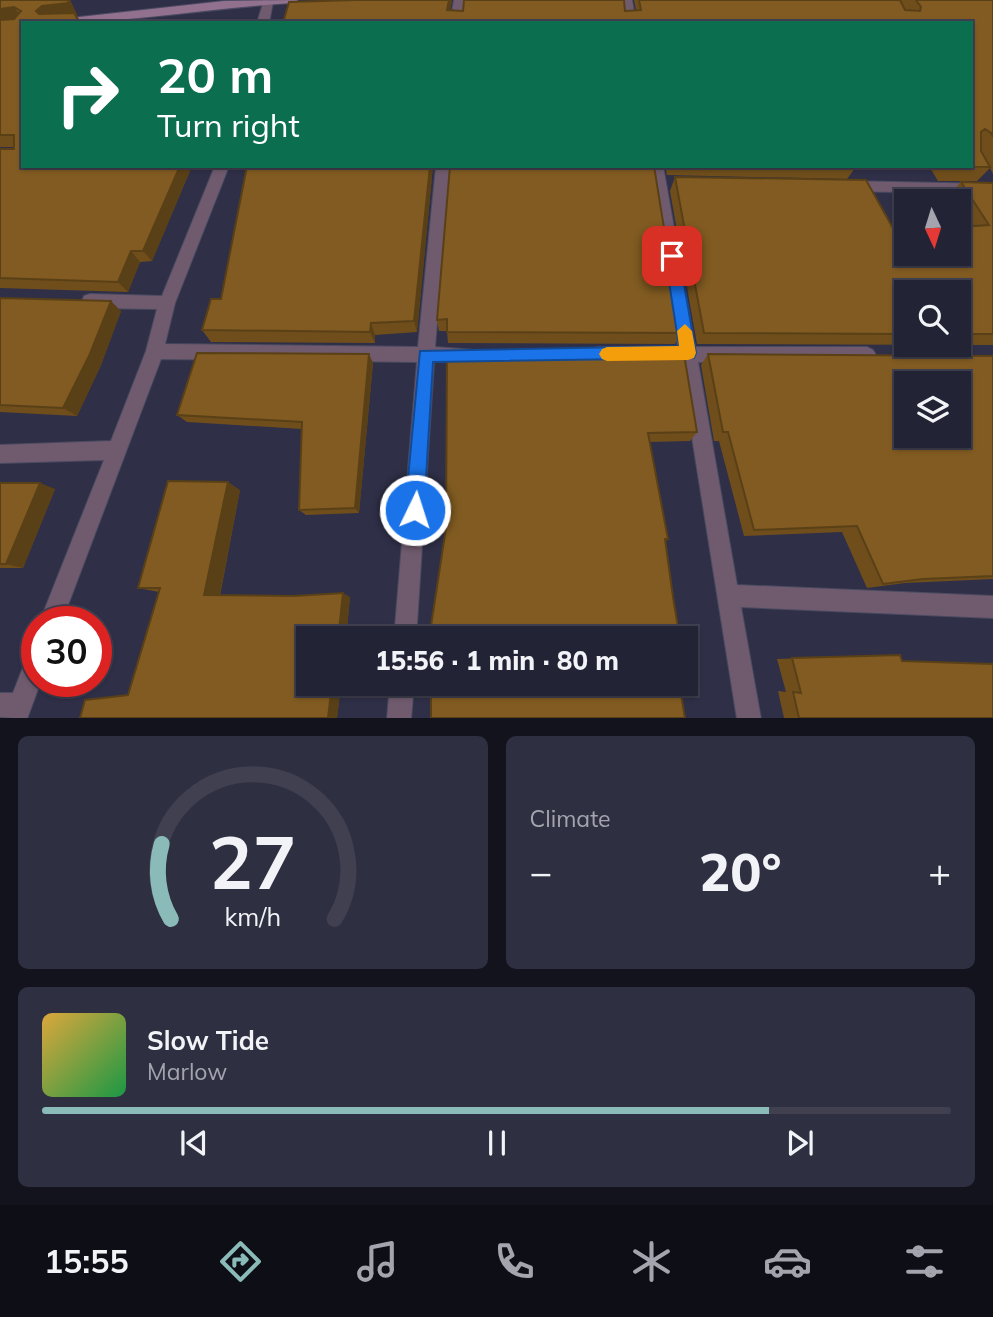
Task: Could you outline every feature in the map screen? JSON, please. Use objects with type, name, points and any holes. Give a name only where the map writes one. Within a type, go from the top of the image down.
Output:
[{"type":"street","points":[[68,21],[221,2],[293,0]]},
{"type":"street","points":[[456,21],[458,0]]},
{"type":"street","points":[[626,0],[629,21]]},
{"type":"street","points":[[263,21],[268,2]]},
{"type":"street","points":[[57,606],[155,351],[167,303],[221,168]]},
{"type":"street","points":[[406,626],[443,168]]},
{"type":"street","points":[[981,170],[992,190]]},
{"type":"street","points":[[663,177],[688,353],[749,718]]},
{"type":"street","points":[[825,186],[992,190]]},
{"type":"street","points":[[70,300],[167,303]]},
{"type":"street","points":[[155,351],[481,355]]},
{"type":"street","points":[[578,354],[882,355]]},
{"type":"street","points":[[0,454],[115,450]]},
{"type":"street","points":[[727,595],[993,607]]},
{"type":"street","points":[[12,709],[21,691]]},
{"type":"street","points":[[399,718],[401,696]]},
{"type":"building","points":[[0,0],[68,0],[69,3],[42,6],[36,11],[39,14],[74,13],[79,21],[21,21],[21,168],[179,168],[143,251],[131,251],[118,282],[0,278],[0,149],[14,149],[14,135],[0,135],[0,20],[14,19],[21,11],[14,7],[0,9]]},
{"type":"building","points":[[449,0],[447,10],[463,11],[464,0],[624,0],[625,11],[641,10],[639,0],[900,0],[905,10],[920,11],[921,7],[916,0],[993,0],[993,136],[985,129],[981,132],[981,151],[990,167],[973,167],[973,21],[284,21],[289,2]]},
{"type":"building","points":[[247,168],[430,168],[414,321],[371,323],[370,332],[202,330],[211,299],[221,299]]},
{"type":"building","points":[[450,168],[654,168],[681,333],[447,332],[447,319],[437,320]]},
{"type":"building","points":[[675,177],[866,180],[894,230],[894,266],[971,266],[971,226],[989,225],[971,197],[971,189],[966,189],[961,182],[993,183],[993,334],[971,334],[971,280],[894,280],[894,334],[704,333]]},
{"type":"building","points":[[0,298],[111,301],[89,356],[63,408],[0,405]]},
{"type":"building","points":[[197,353],[369,354],[355,508],[299,510],[302,422],[177,415]]},
{"type":"building","points":[[447,353],[684,354],[697,432],[648,433],[668,539],[665,539],[678,626],[431,626],[446,528]]},
{"type":"building","points":[[708,354],[993,356],[993,576],[883,584],[857,526],[754,530],[728,432],[723,432]]},
{"type":"building","points":[[168,481],[228,482],[204,595],[294,596],[343,593],[339,626],[296,626],[296,696],[331,696],[328,718],[80,718],[85,700],[128,695],[160,588],[138,588]]},
{"type":"building","points":[[0,483],[40,483],[6,564],[0,564]]},
{"type":"building","points":[[900,655],[902,661],[993,664],[993,718],[799,718],[793,692],[801,693],[792,658]]},
{"type":"building","points":[[431,696],[681,696],[685,718],[431,718]]},
{"type":"slow traffic","points":[[607,354],[688,353],[685,331]]},
{"type":"route","points":[[415,510],[426,355],[688,353],[672,256]]}]
